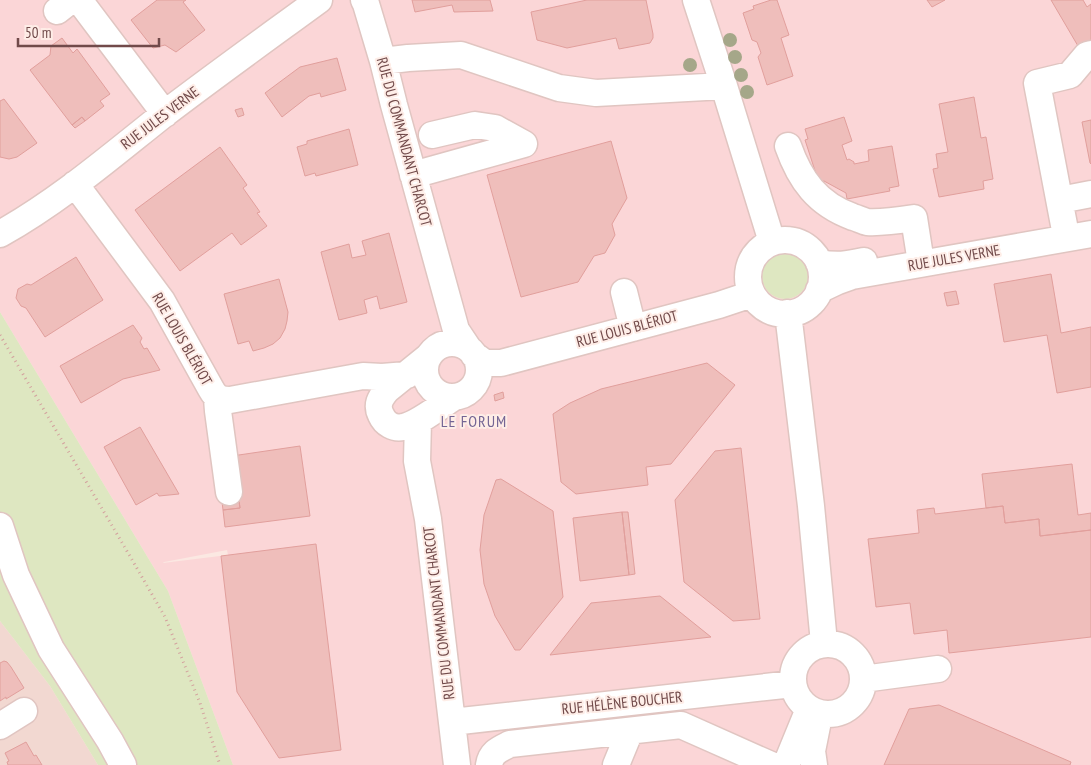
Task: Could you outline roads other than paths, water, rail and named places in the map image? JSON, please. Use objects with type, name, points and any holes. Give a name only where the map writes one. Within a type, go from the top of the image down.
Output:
[{"type":"street","name":"RUE JULES VERNE","points":[[0,234],[21,222],[75,184],[165,114],[319,0]]},
{"type":"street","name":"RUE DU COMMANDANT CHARCOT","points":[[364,0],[383,61],[442,284],[456,330],[473,361]]},
{"type":"street","points":[[696,0],[772,242]]},
{"type":"street","points":[[69,4],[165,114]]},
{"type":"street","points":[[383,61],[461,54],[559,88],[596,93],[724,86]]},
{"type":"street","points":[[1091,54],[1086,55],[1070,75],[1037,83],[1062,213],[1091,194]]},
{"type":"street","points":[[413,175],[524,144],[495,128],[475,125],[432,135]]},
{"type":"street","points":[[788,146],[795,165],[805,182],[820,197],[842,213],[867,222],[914,218],[919,250]]},
{"type":"street","name":"RUE LOUIS BLÉRIOT","points":[[75,184],[162,301],[217,398],[230,400],[363,376],[407,375]]},
{"type":"street","name":"RUE JULES VERNE","points":[[819,263],[848,265],[919,250],[1062,213],[1091,220]]},
{"type":"street","name":"RUE JULES VERNE","points":[[819,290],[852,276],[1091,234]]},
{"type":"street","points":[[785,239],[798,242],[815,255],[819,263],[822,275],[816,296],[807,306],[788,314],[773,312],[767,309],[756,300],[748,285],[750,265],[754,256],[760,248],[772,242],[785,239]]},
{"type":"street","name":"RUE DU COMMANDANT CHARCOT","points":[[432,353],[437,340],[442,284]]},
{"type":"street","points":[[624,292],[633,328]]},
{"type":"street","name":"RUE LOUIS BLÉRIOT","points":[[473,361],[501,363],[719,305],[752,294]]},
{"type":"street","points":[[788,314],[811,506],[824,643]]},
{"type":"street","points":[[379,402],[387,390],[440,346],[451,343],[457,344],[473,361],[470,390],[454,397],[437,393],[429,384],[425,367],[432,353]]},
{"type":"street","points":[[363,376],[372,387],[379,402]]},
{"type":"street","points":[[391,426],[405,427],[418,421],[454,397]]},
{"type":"street","points":[[217,398],[229,492]]},
{"type":"street","name":"RUE DU COMMANDANT CHARCOT","points":[[379,402],[381,416],[407,442],[417,461]]},
{"type":"street","name":"RUE DU COMMANDANT CHARCOT","points":[[418,421],[417,461],[428,519],[456,765]]},
{"type":"street","points":[[0,526],[16,576],[51,649],[110,741],[122,765]]},
{"type":"street","points":[[824,643],[843,647],[854,655],[861,666],[864,679],[861,692],[849,708],[837,714],[823,714],[803,705],[798,698],[793,684],[793,671],[802,655],[812,647],[824,643]]},
{"type":"street","points":[[864,679],[938,669]]},
{"type":"street","name":"RUE HÉLÈNE BOUCHER","points":[[452,722],[793,684]]},
{"type":"street","points":[[0,726],[24,711]]},
{"type":"street","points":[[786,765],[813,711]]},
{"type":"street","points":[[813,711],[818,721],[812,751],[814,765]]},
{"type":"street","points":[[489,765],[489,760],[495,751],[510,744],[681,725],[771,765]]},
{"type":"street","points":[[616,765],[630,731]]},
{"type":"district","name":"LE FORUM","points":[[474,421]]}]
